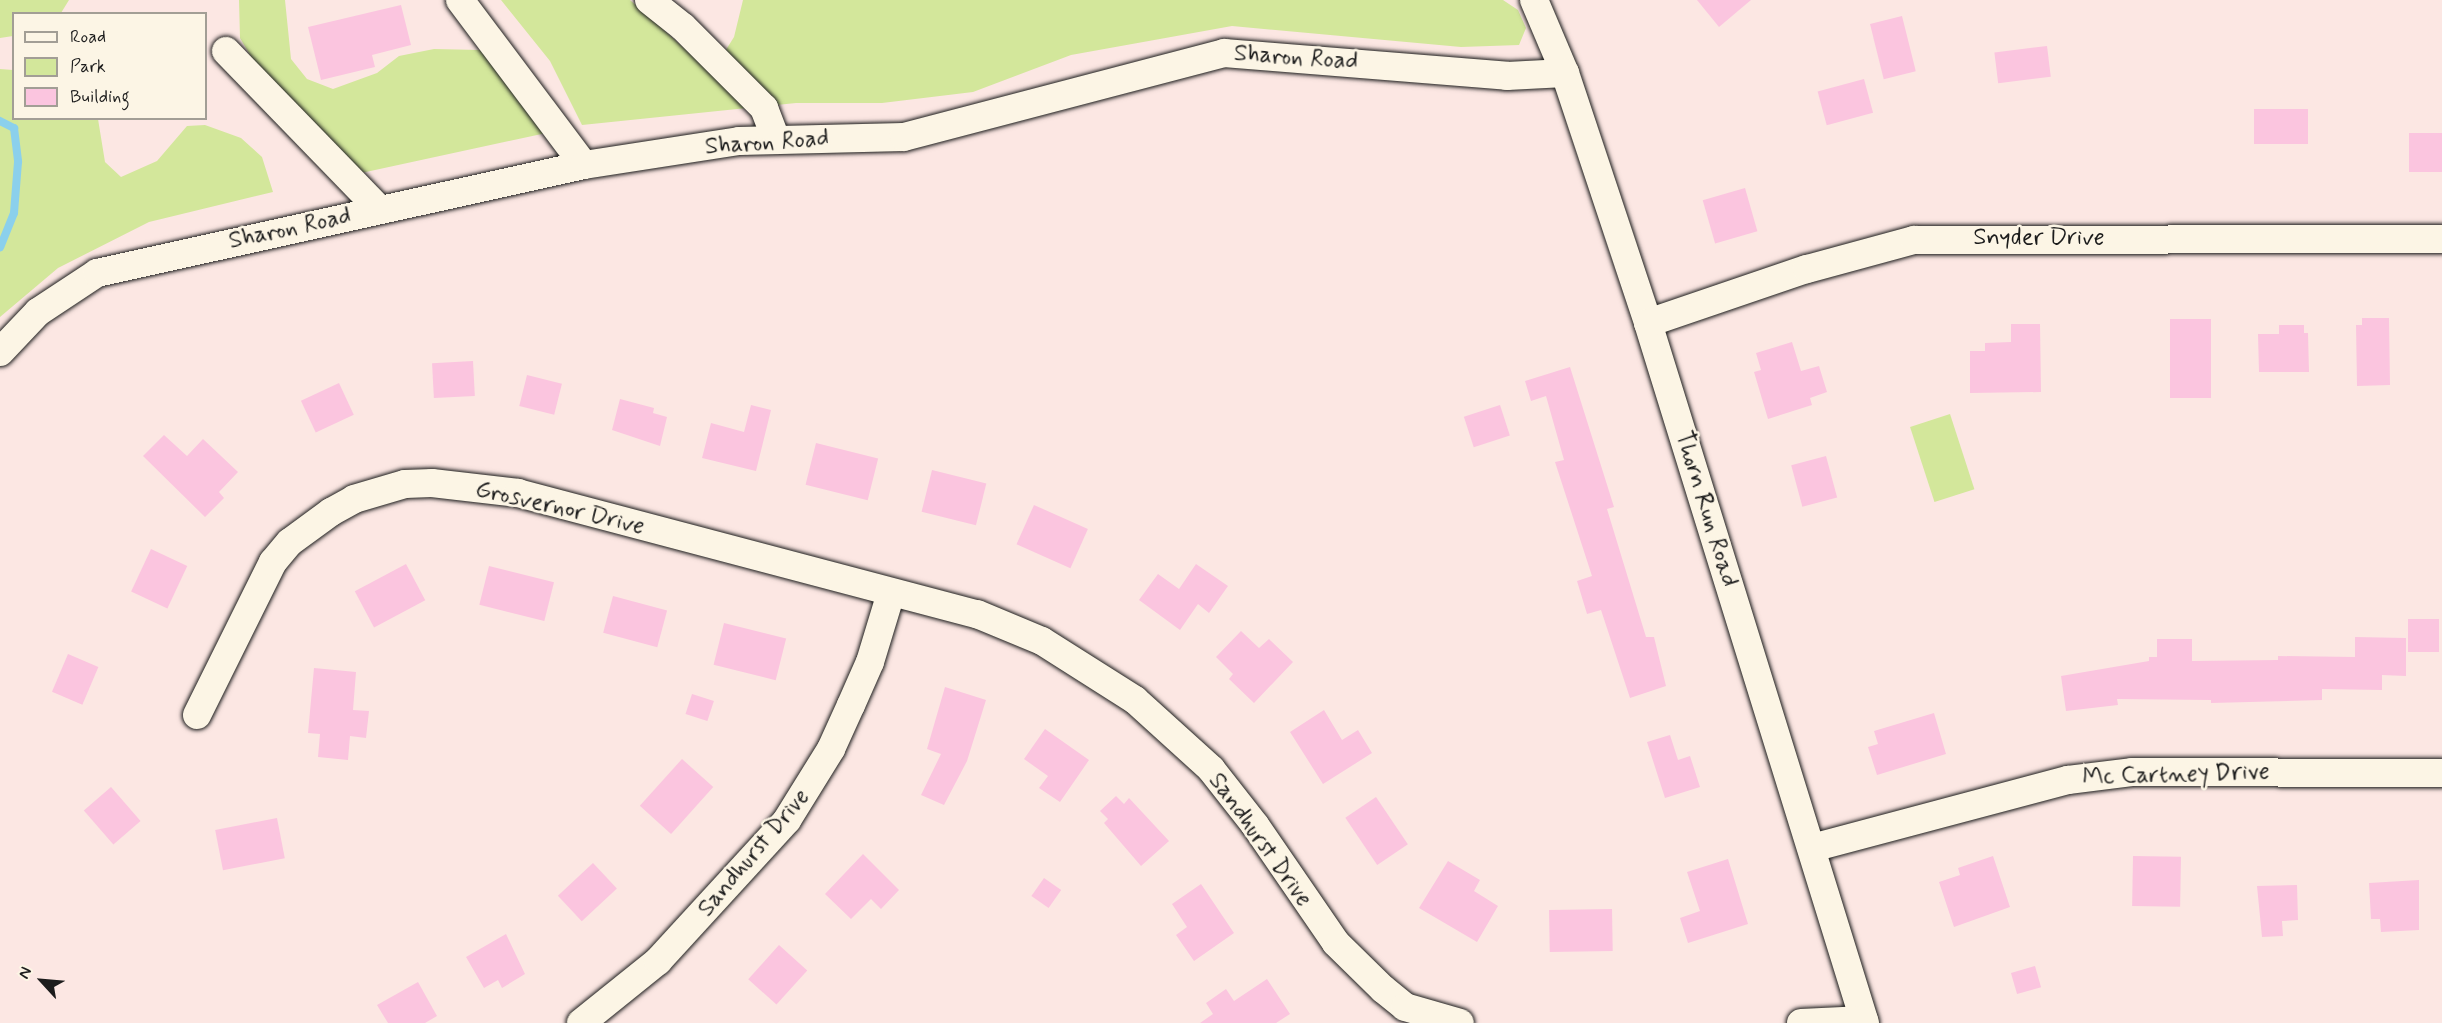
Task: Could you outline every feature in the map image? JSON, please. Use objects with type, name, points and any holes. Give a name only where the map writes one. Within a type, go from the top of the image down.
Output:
[{"type":"street","points":[[460,0],[584,165]]},
{"type":"street","points":[[649,0],[683,27],[764,108],[776,140]]},
{"type":"street","name":"Thorn Run Road","points":[[1534,0],[1565,73],[1648,323],[1864,1022]]},
{"type":"street","points":[[226,51],[379,209]]},
{"type":"street","name":"Sharon Road","points":[[0,352],[38,312],[97,273],[584,165],[739,141],[904,137],[1224,53],[1507,76],[1565,73]]},
{"type":"street","name":"Snyder Drive","points":[[1648,323],[1798,272],[1914,240],[2442,238]]},
{"type":"street","name":"Grosvernor Drive","points":[[197,715],[257,588],[290,542],[354,499],[405,484],[432,483],[518,493],[891,593]]},
{"type":"street","name":"Sandhurst Drive","points":[[581,1023],[658,961],[787,820],[826,758],[852,705],[870,662],[891,593],[977,614],[1042,641],[1135,700],[1211,769],[1255,825],[1336,943],[1401,1015],[1460,1023]]},
{"type":"street","name":"Mc Cartney Drive","points":[[1812,848],[2068,780],[2133,772],[2442,773]]},
{"type":"street","points":[[1801,1023],[1864,1022]]},
{"type":"green space","points":[[0,0],[69,0],[62,12],[12,12],[12,36],[0,38]]},
{"type":"green space","points":[[239,0],[285,0],[291,59],[307,79],[333,89],[377,73],[399,56],[434,49],[480,50],[496,61],[551,132],[352,175],[253,60],[240,38]]},
{"type":"green space","points":[[501,0],[630,0],[694,57],[724,53],[734,37],[743,0],[1503,0],[1518,10],[1526,28],[1519,45],[1461,47],[1232,26],[1071,55],[973,92],[882,103],[796,103],[582,125],[550,61]]},
{"type":"green space","points":[[0,69],[12,70],[12,120],[98,120],[105,162],[121,177],[157,161],[187,126],[205,125],[241,138],[262,157],[273,192],[149,222],[58,268],[0,317]]},
{"type":"green space","points":[[1950,414],[1974,489],[1934,502],[1910,427]]},
{"type":"building","points":[[1697,0],[1751,0],[1719,27]]},
{"type":"building","points":[[401,5],[411,45],[372,55],[375,67],[321,80],[308,27]]},
{"type":"building","points":[[1902,16],[1916,71],[1884,79],[1870,24]]},
{"type":"building","points":[[2047,46],[2051,77],[1998,83],[1994,52]]},
{"type":"building","points":[[1864,79],[1873,113],[1827,125],[1818,91]]},
{"type":"building","points":[[2254,109],[2308,109],[2308,144],[2254,144]]},
{"type":"building","points":[[2409,133],[2442,133],[2442,172],[2409,172]]},
{"type":"building","points":[[1745,188],[1757,231],[1715,243],[1703,200]]},
{"type":"building","points":[[2362,318],[2389,318],[2390,385],[2357,386],[2356,325],[2362,325]]},
{"type":"building","points":[[2170,319],[2211,319],[2211,398],[2170,398]]},
{"type":"building","points":[[2011,324],[2040,324],[2041,392],[1970,393],[1970,351],[1985,351],[1985,343],[2011,342]]},
{"type":"building","points":[[2279,325],[2304,325],[2304,333],[2308,333],[2309,372],[2259,372],[2258,334],[2279,334]]},
{"type":"building","points":[[1792,342],[1801,371],[1819,366],[1827,392],[1810,398],[1812,405],[1768,419],[1754,372],[1761,370],[1756,353]]},
{"type":"building","points":[[473,361],[475,396],[434,398],[432,363]]},
{"type":"building","points":[[1570,367],[1614,507],[1607,509],[1646,637],[1654,637],[1666,686],[1630,698],[1601,610],[1587,614],[1577,581],[1592,576],[1555,462],[1564,460],[1546,396],[1531,401],[1525,381]]},
{"type":"building","points":[[527,375],[562,384],[554,415],[519,406]]},
{"type":"building","points":[[339,383],[354,415],[316,432],[301,401]]},
{"type":"building","points":[[620,399],[654,408],[653,413],[667,417],[660,446],[612,430]]},
{"type":"building","points":[[751,405],[771,410],[756,471],[702,458],[711,423],[744,432]]},
{"type":"building","points":[[1500,405],[1510,435],[1474,447],[1464,417]]},
{"type":"building","points":[[164,435],[187,456],[203,439],[238,472],[219,492],[224,498],[205,517],[143,456]]},
{"type":"building","points":[[816,443],[878,458],[868,500],[806,485]]},
{"type":"building","points":[[1826,456],[1837,498],[1802,507],[1791,465]]},
{"type":"building","points":[[932,470],[986,484],[976,525],[922,512]]},
{"type":"building","points":[[1034,505],[1088,529],[1070,568],[1017,544]]},
{"type":"building","points":[[151,549],[187,566],[167,609],[131,592]]},
{"type":"building","points":[[406,564],[425,600],[374,627],[355,591]]},
{"type":"building","points":[[1196,564],[1228,586],[1209,613],[1198,604],[1180,630],[1139,600],[1158,574],[1179,589]]},
{"type":"building","points":[[489,566],[554,582],[544,621],[479,605]]},
{"type":"building","points":[[613,596],[667,610],[657,647],[603,633]]},
{"type":"building","points":[[2408,619],[2439,619],[2439,652],[2408,652]]},
{"type":"building","points":[[724,623],[786,638],[776,680],[714,665]]},
{"type":"building","points":[[1241,631],[1259,648],[1269,639],[1293,662],[1254,703],[1229,679],[1233,674],[1216,657]]},
{"type":"building","points":[[2355,637],[2406,638],[2406,676],[2382,675],[2382,690],[2322,689],[2322,700],[2211,703],[2211,700],[2117,699],[2118,705],[2066,711],[2061,676],[2149,661],[2149,657],[2157,657],[2157,639],[2192,639],[2192,661],[2278,660],[2278,656],[2355,657]]},
{"type":"building","points":[[68,654],[98,667],[82,705],[52,692]]},
{"type":"building","points":[[314,668],[356,672],[353,710],[369,711],[366,738],[350,736],[348,760],[318,757],[320,734],[308,733]]},
{"type":"building","points":[[945,687],[986,700],[967,761],[944,805],[921,795],[941,754],[927,749]]},
{"type":"building","points":[[692,694],[714,701],[707,721],[686,714]]},
{"type":"building","points":[[1324,710],[1342,740],[1358,730],[1372,753],[1323,784],[1290,732]]},
{"type":"building","points":[[1934,713],[1946,754],[1877,775],[1868,747],[1878,744],[1874,731]]},
{"type":"building","points":[[1045,729],[1089,760],[1060,802],[1039,788],[1048,776],[1024,759]]},
{"type":"building","points":[[1670,735],[1678,760],[1690,756],[1700,787],[1665,798],[1647,742]]},
{"type":"building","points":[[682,759],[713,787],[671,834],[640,806]]},
{"type":"building","points":[[111,787],[141,821],[113,845],[84,811]]},
{"type":"building","points":[[1116,796],[1124,804],[1129,798],[1169,841],[1141,866],[1104,823],[1108,819],[1100,811]]},
{"type":"building","points":[[1376,797],[1408,844],[1377,865],[1345,818]]},
{"type":"building","points":[[277,818],[285,858],[223,870],[215,830]]},
{"type":"building","points":[[863,854],[899,890],[881,909],[871,899],[851,919],[825,894]]},
{"type":"building","points":[[1993,856],[2010,907],[1954,927],[1939,882],[1960,875],[1958,868]]},
{"type":"building","points":[[2133,856],[2181,857],[2180,907],[2132,906]]},
{"type":"building","points":[[1728,859],[1748,924],[1688,943],[1680,918],[1700,911],[1687,872]]},
{"type":"building","points":[[1448,861],[1480,880],[1474,891],[1498,906],[1477,942],[1419,908]]},
{"type":"building","points":[[593,863],[617,889],[582,921],[558,896]]},
{"type":"building","points":[[1044,878],[1061,890],[1049,908],[1031,896]]},
{"type":"building","points":[[2419,880],[2419,930],[2381,932],[2380,919],[2371,919],[2369,883]]},
{"type":"building","points":[[1201,884],[1234,933],[1194,961],[1176,935],[1187,927],[1172,904]]},
{"type":"building","points":[[2297,885],[2298,920],[2282,921],[2283,936],[2262,937],[2257,886]]},
{"type":"building","points":[[1612,909],[1613,951],[1550,952],[1549,910]]},
{"type":"building","points":[[506,934],[525,974],[502,988],[498,980],[484,988],[466,957]]},
{"type":"building","points":[[779,945],[807,970],[776,1005],[748,979]]},
{"type":"building","points":[[2035,966],[2041,987],[2017,994],[2011,973]]},
{"type":"building","points":[[1267,979],[1290,1014],[1276,1023],[1200,1023],[1213,1014],[1206,1003],[1226,989],[1234,1001]]},
{"type":"building","points":[[418,982],[437,1016],[425,1023],[388,1023],[377,1005]]},
{"type":"waterway","points":[[0,121],[14,128],[18,162],[14,213],[0,247]]}]
